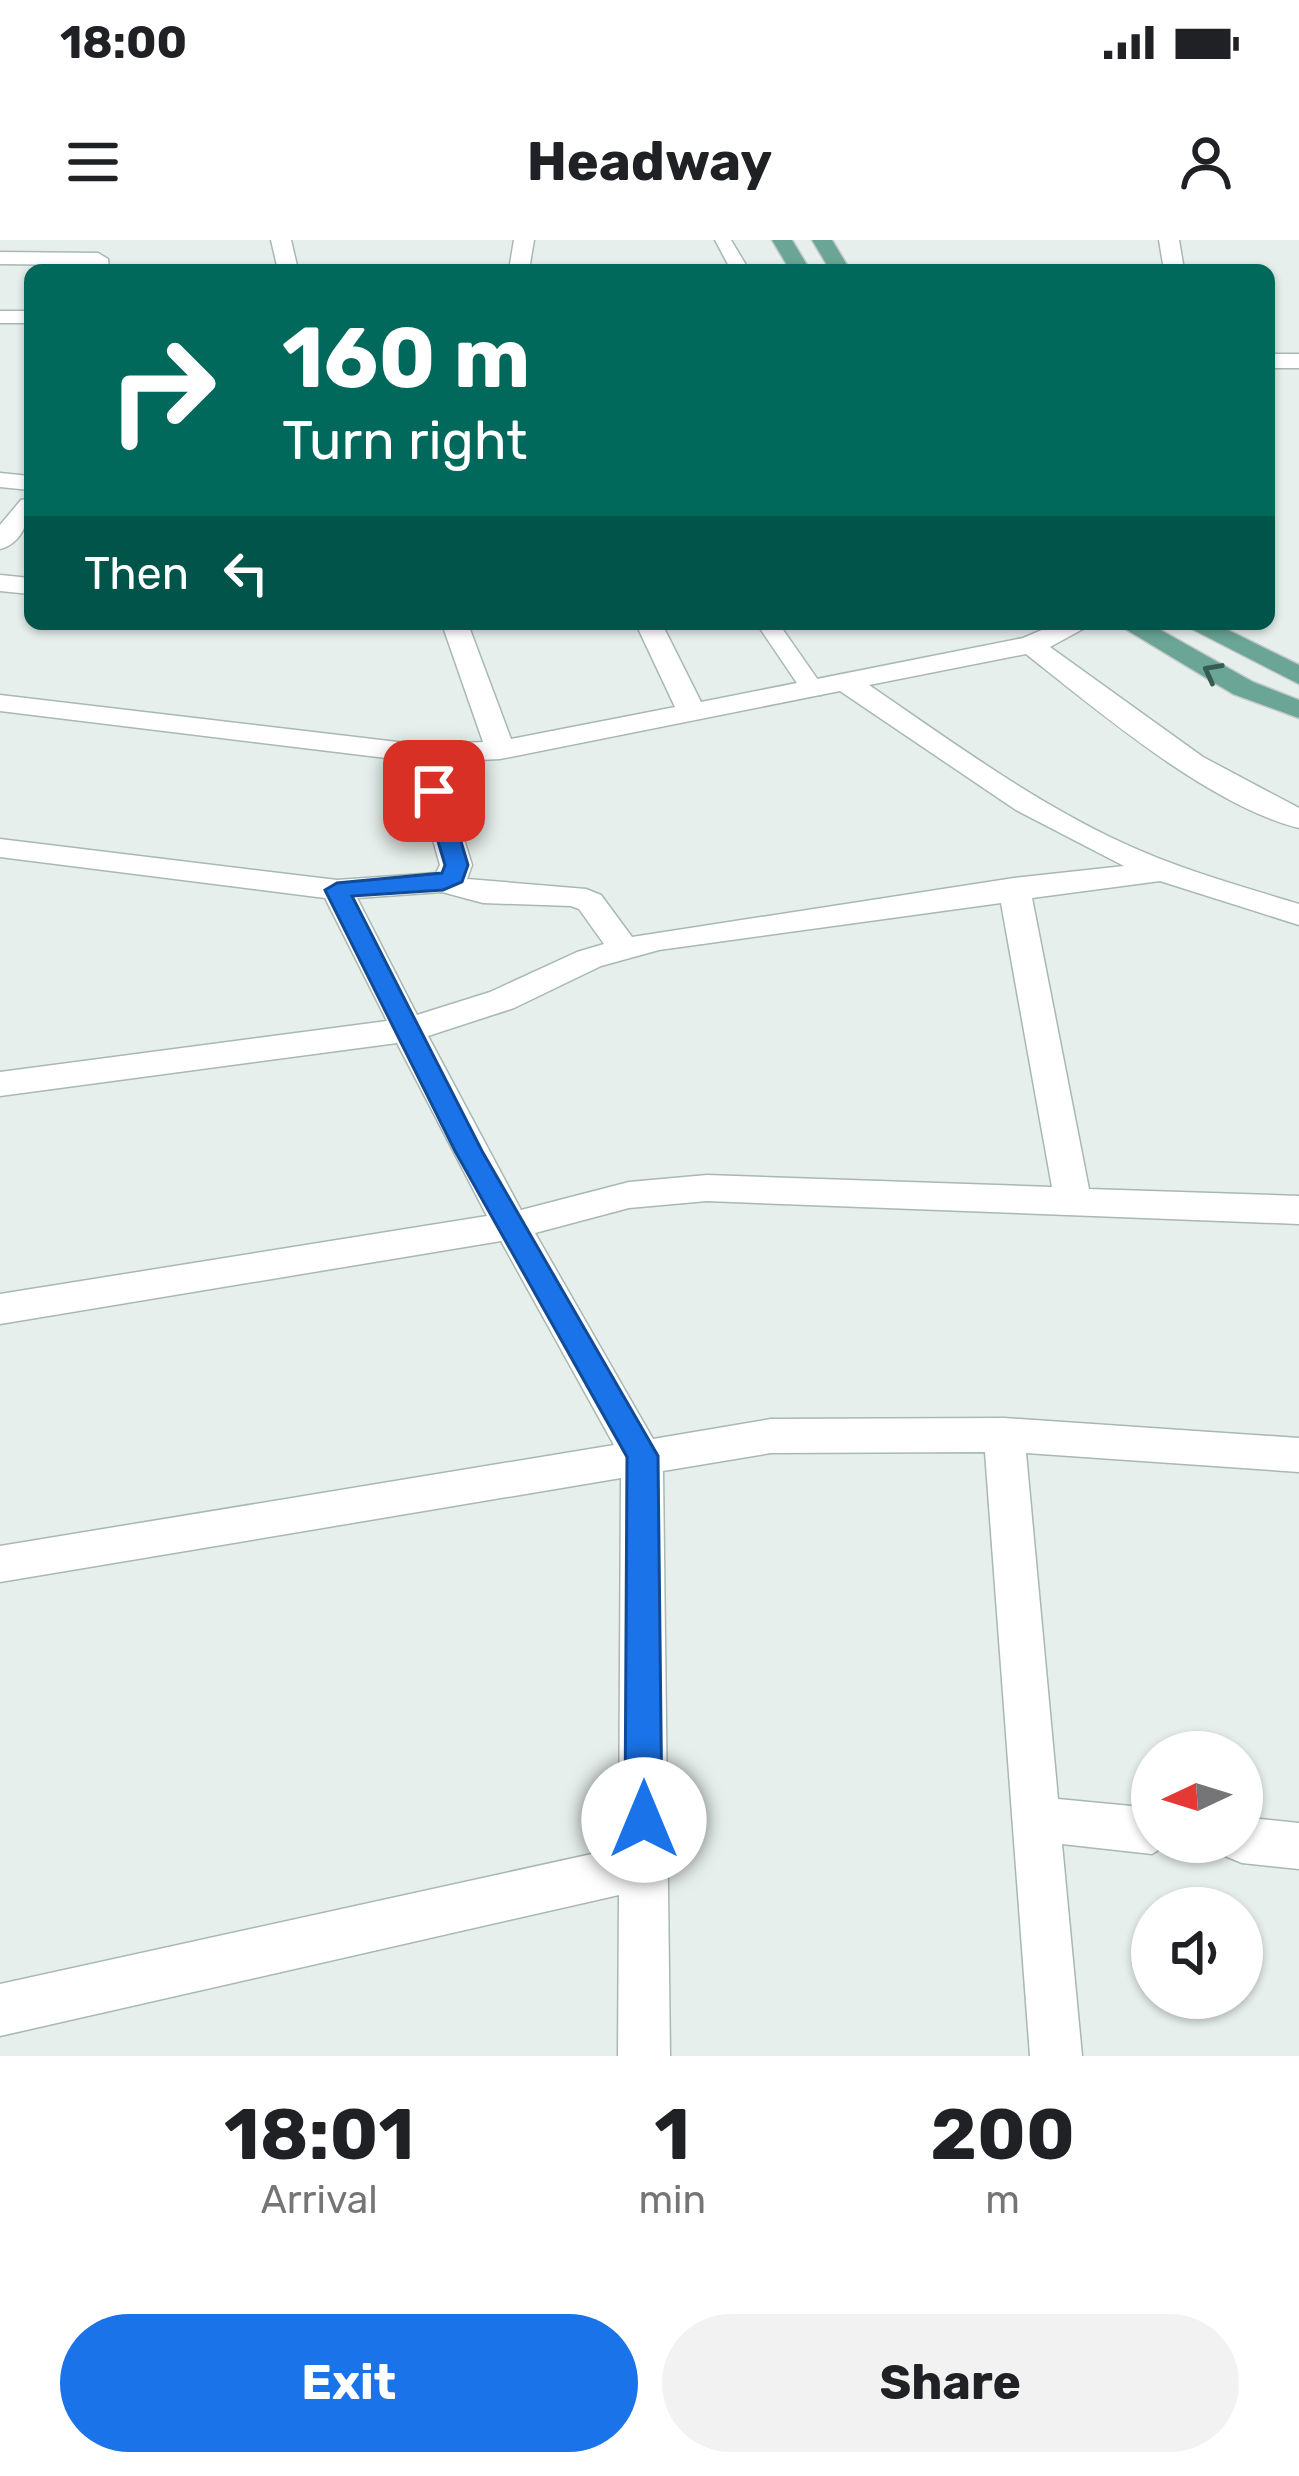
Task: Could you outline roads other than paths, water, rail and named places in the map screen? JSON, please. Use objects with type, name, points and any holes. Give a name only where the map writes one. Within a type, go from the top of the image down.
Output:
[{"type":"main road","points":[[1141,630],[1244,688],[1299,710]]},
{"type":"main road","points":[[1207,630],[1299,676]]},
{"type":"street","points":[[0,258],[99,264],[112,240]]},
{"type":"street","points":[[0,541],[24,512]]},
{"type":"street","points":[[456,630],[500,750]]},
{"type":"street","points":[[652,630],[693,714]]},
{"type":"street","points":[[0,703],[423,754],[500,750],[1031,645],[1065,630]]},
{"type":"street","points":[[1031,645],[1128,721],[1205,771],[1299,819]]},
{"type":"street","points":[[847,682],[1028,805],[1161,871],[1299,915]]},
{"type":"street","points":[[423,754],[456,865],[453,877],[443,882]]},
{"type":"street","points":[[4,856],[337,890],[443,882],[483,893],[575,896],[590,902],[622,947]]},
{"type":"street","points":[[0,1084],[408,1030],[502,1000],[622,947],[1014,888],[1161,871]]},
{"type":"street","points":[[1014,888],[1073,1200]]},
{"type":"street","points":[[337,890],[511,1226],[642,1456],[644,2056]]},
{"type":"street","points":[[0,1309],[511,1226],[629,1195],[707,1188],[1299,1210]]},
{"type":"street","points":[[1004,1435],[1056,2056]]},
{"type":"street","points":[[0,1564],[460,1492],[772,1436],[1004,1435],[1299,1455]]},
{"type":"street","points":[[1034,1819],[1131,1829]]},
{"type":"street","points":[[1263,1842],[1299,1846]]},
{"type":"street","points":[[0,2010],[644,1866]]},
{"type":"lane","points":[[772,630],[813,690]]}]
